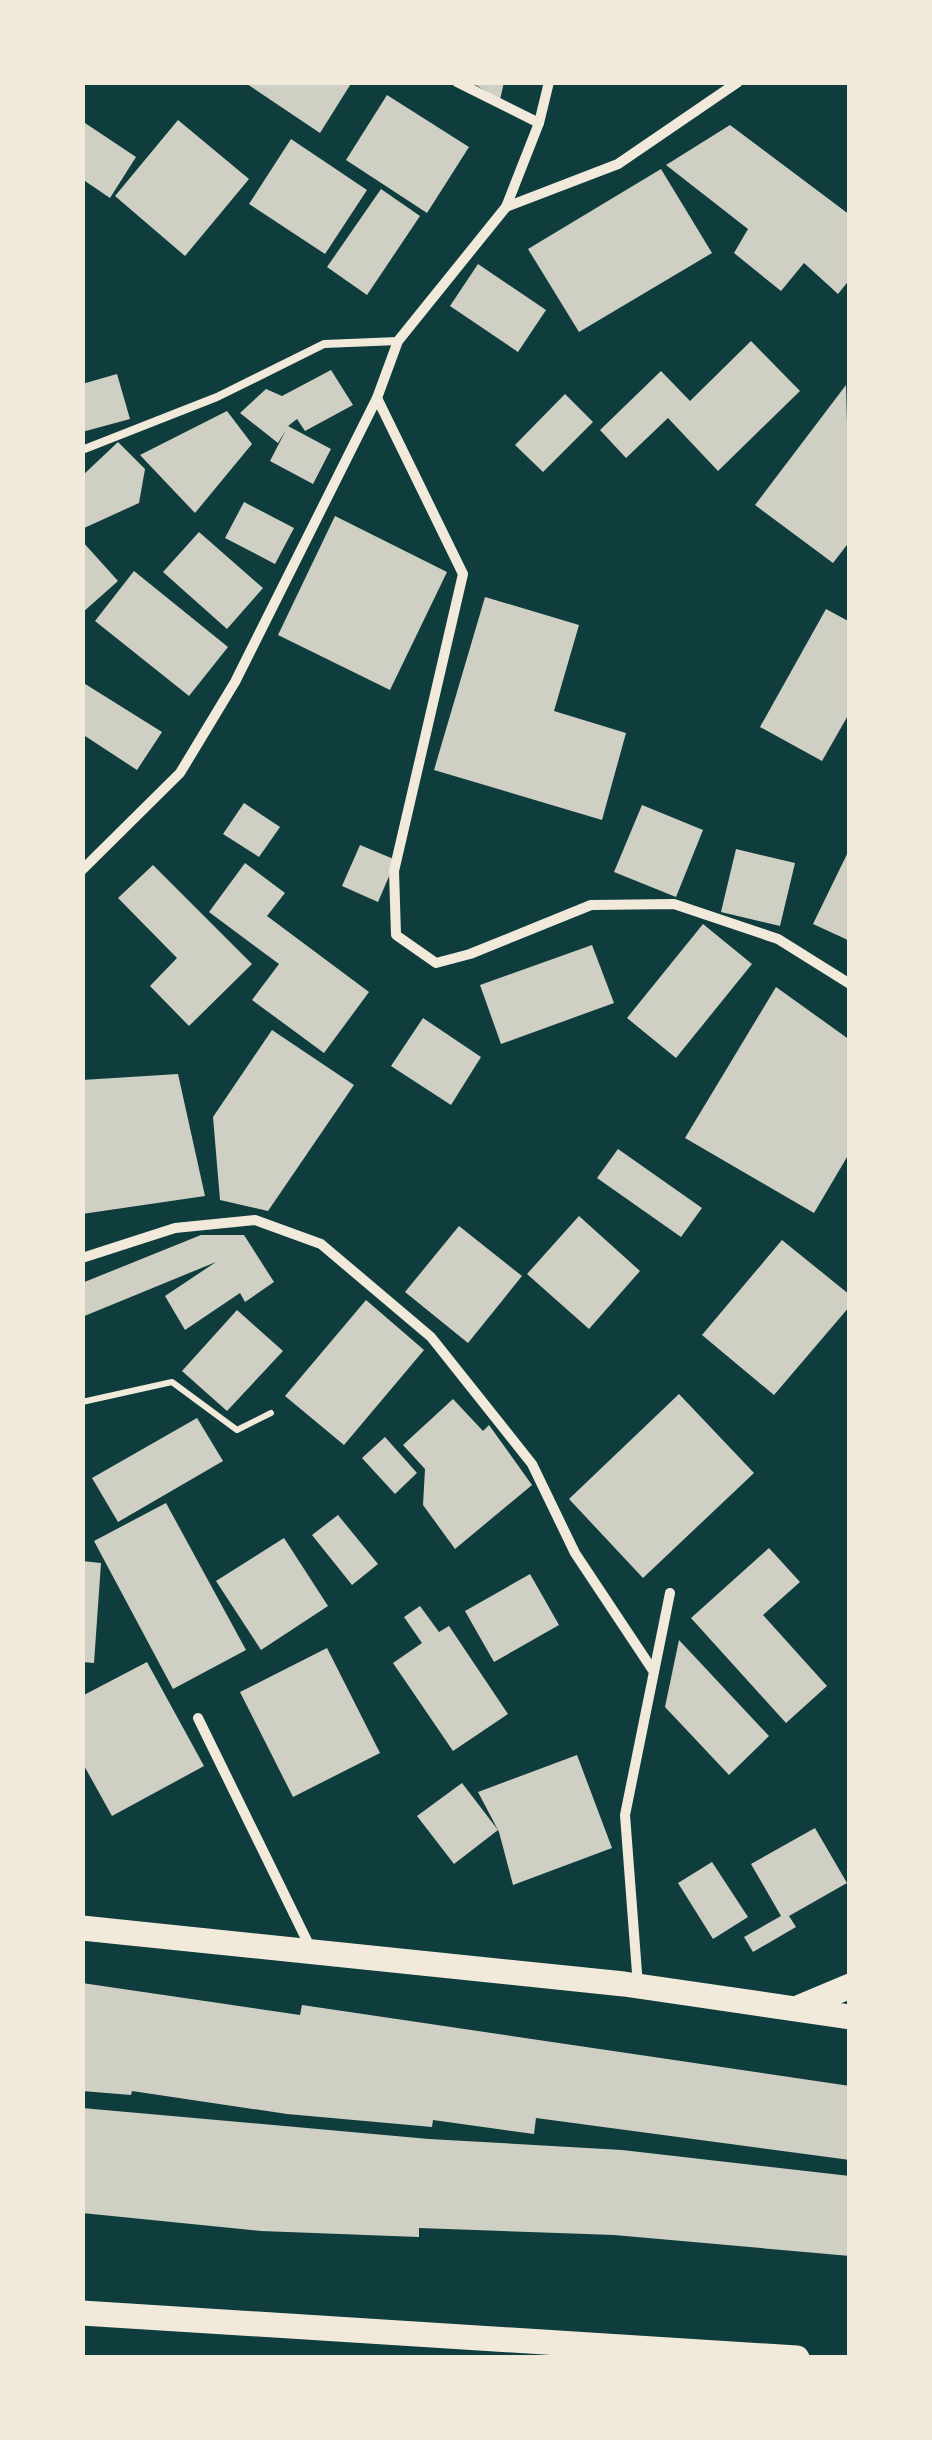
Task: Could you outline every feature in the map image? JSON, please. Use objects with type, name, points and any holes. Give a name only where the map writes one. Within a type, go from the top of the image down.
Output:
[{"type":"main road","points":[[82,1928],[638,1986],[850,2017]]},
{"type":"main road","points":[[800,2008],[850,1986]]},
{"type":"main road","points":[[82,2313],[343,2326],[797,2358]]},
{"type":"street","points":[[457,82],[540,124]]},
{"type":"street","points":[[82,870],[180,772],[234,682],[377,398],[398,340],[506,207],[540,124],[549,82]]},
{"type":"street","points":[[506,207],[618,164],[738,82]]},
{"type":"street","points":[[377,398],[464,574],[394,871],[396,934],[436,962],[470,954],[591,905],[674,904],[778,939],[850,984]]},
{"type":"street","points":[[82,1258],[175,1228],[256,1220],[321,1244],[431,1338],[532,1464],[575,1553],[652,1669]]},
{"type":"street","points":[[638,1986],[625,1815],[670,1593]]},
{"type":"street","points":[[198,1718],[312,1952]]},
{"type":"lane","points":[[82,450],[218,398],[324,344],[398,340]]},
{"type":"path","points":[[82,1402],[172,1382],[237,1430],[271,1412]]},
{"type":"building","points":[[244,82],[352,82],[320,133]]},
{"type":"building","points":[[471,82],[504,82],[500,100]]},
{"type":"building","points":[[387,95],[469,147],[427,213],[346,160]]},
{"type":"building","points":[[178,120],[249,179],[185,256],[115,196]]},
{"type":"building","points":[[82,121],[136,157],[110,198],[82,179]]},
{"type":"building","points":[[730,125],[850,215],[850,279],[838,294],[804,263],[781,291],[734,253],[748,229],[666,165]]},
{"type":"building","points":[[291,139],[367,190],[325,254],[249,204]]},
{"type":"building","points":[[661,169],[712,253],[579,332],[528,249]]},
{"type":"building","points":[[381,189],[420,216],[367,295],[327,267]]},
{"type":"building","points":[[478,264],[546,310],[518,352],[450,306]]},
{"type":"building","points":[[751,341],[800,391],[718,471],[668,418],[626,458],[600,430],[661,371],[690,401]]},
{"type":"building","points":[[331,370],[353,405],[305,431],[297,419],[288,426],[331,449],[313,484],[270,461],[286,430],[278,443],[240,413],[266,389],[282,396]]},
{"type":"building","points":[[117,374],[130,419],[82,432],[82,384]]},
{"type":"building","points":[[846,385],[850,541],[833,563],[755,505]]},
{"type":"building","points":[[565,394],[593,422],[543,472],[515,445]]},
{"type":"building","points":[[227,411],[252,444],[195,513],[140,455]]},
{"type":"building","points":[[118,442],[145,469],[139,503],[82,529],[82,476]]},
{"type":"building","points":[[244,502],[294,528],[275,564],[225,538]]},
{"type":"building","points":[[335,516],[447,572],[390,690],[278,635]]},
{"type":"building","points":[[199,532],[263,588],[227,629],[163,572]]},
{"type":"building","points":[[82,541],[118,581],[82,613]]},
{"type":"building","points":[[134,571],[228,647],[189,696],[95,621]]},
{"type":"building","points":[[485,597],[579,625],[554,711],[626,733],[602,820],[434,770]]},
{"type":"building","points":[[826,609],[850,622],[850,712],[822,761],[760,727]]},
{"type":"building","points":[[82,682],[162,732],[137,770],[82,734]]},
{"type":"building","points":[[244,803],[280,827],[259,857],[223,834]]},
{"type":"building","points":[[642,805],[703,830],[676,897],[614,872]]},
{"type":"building","points":[[360,845],[396,860],[378,902],[342,886]]},
{"type":"building","points":[[850,848],[850,941],[813,924]]},
{"type":"building","points":[[736,849],[795,863],[780,926],[721,912]]},
{"type":"building","points":[[245,863],[285,893],[267,916],[369,992],[324,1053],[252,1000],[279,964],[209,912]]},
{"type":"building","points":[[153,865],[252,964],[189,1026],[150,986],[177,958],[118,898]]},
{"type":"building","points":[[703,924],[752,964],[676,1058],[627,1018]]},
{"type":"building","points":[[592,945],[614,1003],[501,1044],[480,985]]},
{"type":"building","points":[[776,987],[850,1040],[850,1152],[814,1213],[685,1138]]},
{"type":"building","points":[[423,1018],[481,1057],[451,1105],[391,1066]]},
{"type":"building","points":[[272,1030],[354,1085],[268,1211],[220,1200],[213,1117]]},
{"type":"building","points":[[178,1074],[205,1196],[82,1214],[82,1080]]},
{"type":"building","points":[[618,1149],[702,1208],[681,1237],[597,1178]]},
{"type":"building","points":[[579,1216],[640,1271],[589,1329],[527,1274]]},
{"type":"building","points":[[459,1226],[522,1276],[468,1343],[405,1292]]},
{"type":"building","points":[[201,1235],[244,1235],[274,1282],[245,1302],[240,1293],[185,1330],[165,1296],[216,1262],[82,1317],[82,1283]]},
{"type":"building","points":[[782,1240],[850,1295],[850,1306],[774,1395],[702,1335]]},
{"type":"building","points":[[366,1300],[424,1350],[344,1445],[285,1396]]},
{"type":"building","points":[[237,1310],[283,1351],[227,1411],[182,1371]]},
{"type":"building","points":[[679,1394],[754,1473],[643,1578],[569,1499]]},
{"type":"building","points":[[453,1399],[483,1431],[489,1425],[532,1485],[455,1549],[423,1505],[425,1469],[403,1445]]},
{"type":"building","points":[[197,1418],[223,1461],[118,1522],[92,1478]]},
{"type":"building","points":[[385,1437],[417,1473],[395,1494],[362,1458]]},
{"type":"building","points":[[166,1503],[246,1650],[173,1689],[94,1541]]},
{"type":"building","points":[[338,1515],[378,1564],[352,1585],[312,1535]]},
{"type":"building","points":[[284,1538],[328,1606],[261,1650],[216,1581]]},
{"type":"building","points":[[769,1548],[800,1582],[763,1615],[827,1686],[786,1723],[691,1618]]},
{"type":"building","points":[[82,1561],[101,1563],[94,1663],[82,1662]]},
{"type":"building","points":[[530,1574],[559,1625],[494,1662],[465,1611]]},
{"type":"building","points":[[420,1606],[439,1632],[449,1626],[508,1714],[453,1751],[393,1663],[422,1643],[404,1617]]},
{"type":"building","points":[[679,1640],[769,1736],[729,1775],[665,1707]]},
{"type":"building","points":[[327,1648],[380,1753],[293,1797],[240,1692]]},
{"type":"building","points":[[147,1662],[204,1766],[112,1816],[82,1762],[82,1696]]},
{"type":"building","points":[[577,1755],[612,1848],[513,1885],[499,1832],[478,1792]]},
{"type":"building","points":[[462,1783],[498,1830],[454,1864],[417,1816]]},
{"type":"building","points":[[815,1828],[847,1883],[789,1916],[796,1927],[753,1952],[744,1937],[781,1916],[751,1864]]},
{"type":"building","points":[[712,1862],[748,1917],[713,1939],[678,1883]]},
{"type":"building","points":[[82,1983],[300,2015],[302,2005],[850,2086],[850,2160],[536,2118],[534,2134],[433,2120],[432,2127],[287,2114],[132,2091],[131,2095],[82,2091]]},
{"type":"building","points":[[82,2108],[429,2139],[622,2150],[850,2176],[850,2256],[614,2235],[419,2228],[419,2237],[261,2231],[82,2213]]}]
